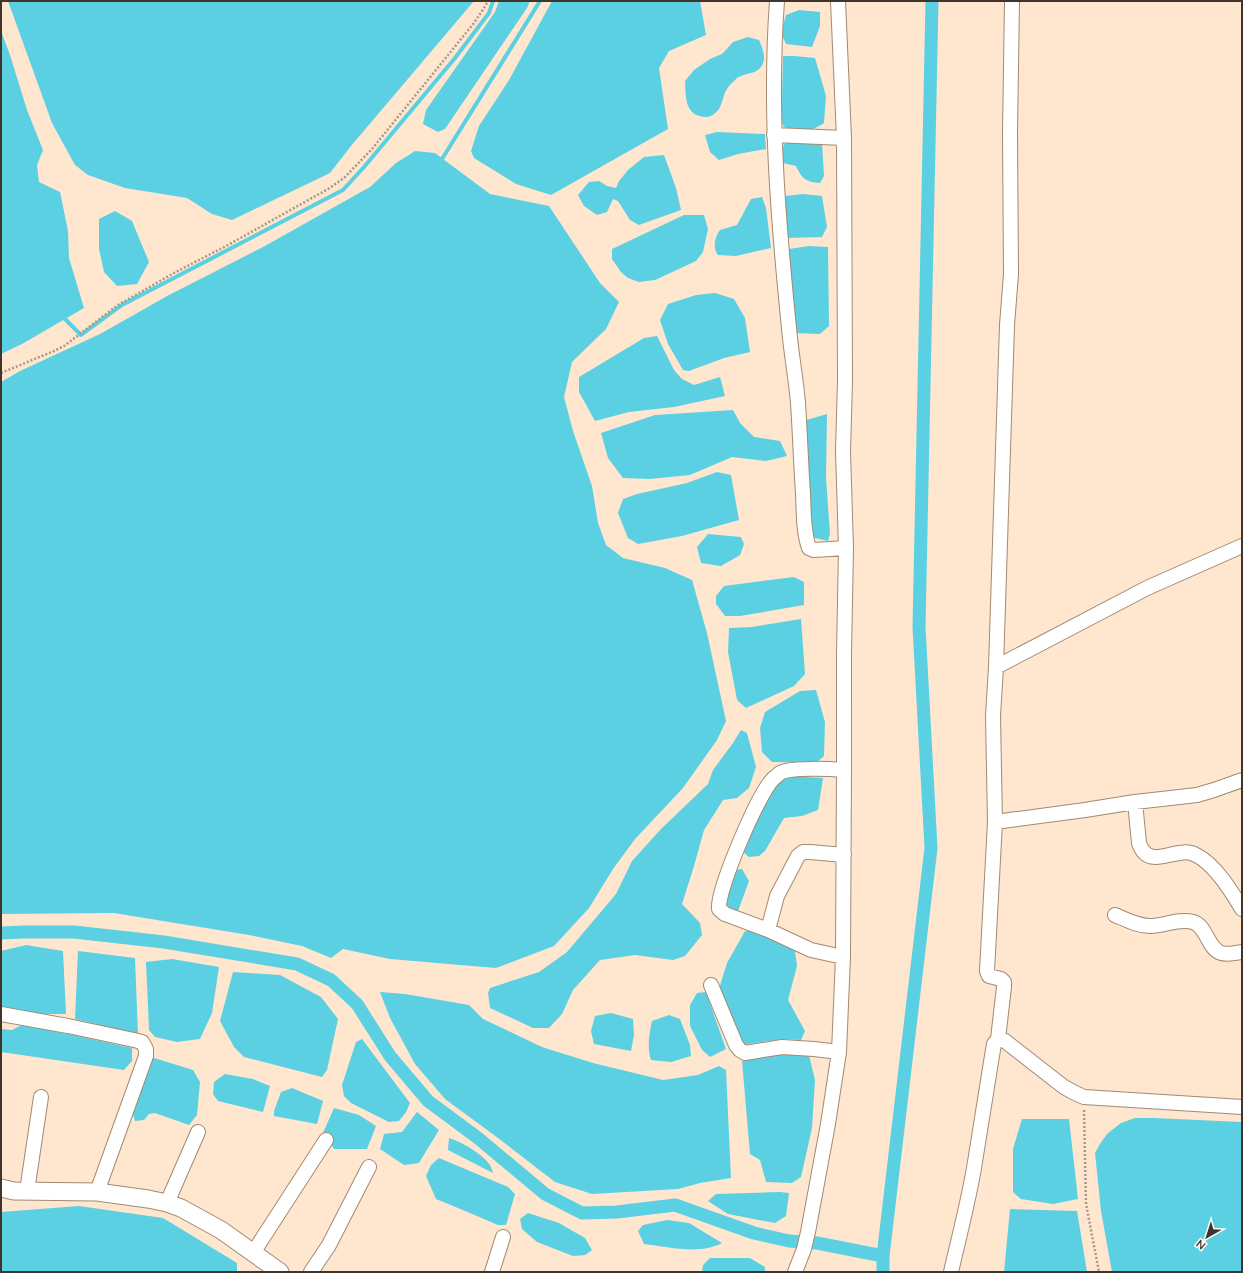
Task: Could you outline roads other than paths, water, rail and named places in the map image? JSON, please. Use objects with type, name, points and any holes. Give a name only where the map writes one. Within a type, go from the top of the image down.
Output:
[{"type":"street","points":[[777,1],[774,78],[774,135],[787,307],[798,401],[804,521],[809,548],[814,550],[846,548]]},
{"type":"street","points":[[795,1272],[804,1249],[808,1232],[828,1124],[839,1052],[843,957],[844,654],[846,548],[844,451],[844,138],[838,1]]},
{"type":"street","points":[[951,1272],[965,1215],[974,1168],[984,1098],[994,1044],[998,1039],[1004,987],[1004,982],[1001,979],[989,976],[987,971],[995,822],[994,716],[1007,325],[1011,274],[1010,133],[1012,1]]},
{"type":"street","points":[[774,135],[844,138]]},
{"type":"street","points":[[996,667],[1147,588],[1242,546]]},
{"type":"street","points":[[843,957],[812,950],[768,930],[725,914],[719,909],[718,903],[736,852],[755,809],[772,780],[781,773],[797,770],[844,770]]},
{"type":"street","points":[[995,822],[1135,802],[1197,795],[1242,780]]},
{"type":"street","points":[[1135,802],[1141,850],[1147,856],[1157,858],[1182,852],[1189,852],[1197,855],[1214,870],[1234,895],[1242,910]]},
{"type":"street","points":[[768,930],[777,896],[798,856],[803,852],[844,855]]},
{"type":"street","points":[[1116,915],[1144,926],[1186,920],[1197,923],[1218,951],[1225,954],[1242,952]]},
{"type":"street","points":[[712,986],[736,1045],[745,1053],[782,1047],[839,1052]]},
{"type":"street","points":[[1,1014],[134,1040],[142,1042],[146,1048],[146,1056],[97,1192]]},
{"type":"street","points":[[998,1039],[1005,1041],[1064,1087],[1084,1097],[1242,1107]]},
{"type":"street","points":[[27,1191],[42,1097]]},
{"type":"street","points":[[167,1203],[198,1132]]},
{"type":"street","points":[[253,1253],[326,1140]]},
{"type":"street","points":[[311,1272],[329,1245],[369,1167]]},
{"type":"street","points":[[1,1188],[14,1191],[97,1192],[167,1203],[182,1208],[221,1230],[280,1272]]},
{"type":"street","points":[[492,1272],[503,1237]]},
{"type":"water","points":[[8,1],[474,1],[351,146],[330,173],[232,220],[212,214],[187,198],[125,188],[88,175],[75,165],[52,123]]},
{"type":"water","points":[[499,1],[530,1],[527,8],[445,129],[438,132],[423,124],[426,110],[495,12]]},
{"type":"water","points":[[552,1],[700,1],[706,35],[669,51],[659,68],[668,129],[551,195],[516,184],[474,158],[471,151],[479,126],[509,80]]},
{"type":"water","points":[[799,10],[820,12],[820,26],[812,47],[786,44],[781,33],[786,15]]},
{"type":"water","points":[[1,31],[27,110],[43,150],[37,165],[39,182],[60,192],[68,231],[69,258],[84,308],[22,344],[1,354]]},
{"type":"water","points":[[748,37],[759,40],[764,54],[764,60],[759,70],[737,78],[725,92],[719,109],[714,114],[707,117],[694,114],[690,110],[686,99],[685,81],[694,70],[710,59],[722,54],[733,42]]},
{"type":"water","points":[[783,56],[815,58],[826,96],[824,123],[814,129],[800,131],[784,127],[780,117]]},
{"type":"water","points":[[717,132],[765,134],[766,149],[738,154],[719,160],[710,152],[705,135]]},
{"type":"water","points":[[795,140],[822,142],[824,176],[820,183],[808,181],[800,174],[796,166],[783,163],[780,159],[784,144]]},
{"type":"water","points":[[415,151],[435,153],[490,194],[549,206],[600,283],[619,302],[606,329],[572,362],[564,397],[573,431],[592,486],[598,523],[606,545],[623,558],[665,568],[692,580],[707,633],[726,721],[717,740],[683,788],[635,839],[613,869],[589,908],[554,946],[496,968],[390,959],[343,949],[331,958],[302,946],[249,935],[114,913],[1,914],[1,382],[20,371],[100,334],[169,295],[263,247],[370,187],[396,163]]},
{"type":"water","points":[[664,155],[676,188],[681,210],[639,225],[630,220],[618,201],[613,199],[607,212],[597,215],[584,206],[578,195],[589,182],[599,181],[607,186],[616,188],[619,181],[628,170],[644,157]]},
{"type":"water","points":[[803,194],[822,196],[827,227],[822,237],[786,238],[785,196]]},
{"type":"water","points":[[762,197],[766,208],[771,248],[736,256],[718,255],[715,249],[715,242],[720,230],[737,225],[751,199]]},
{"type":"water","points":[[115,211],[132,221],[149,262],[137,284],[117,286],[104,272],[99,249],[99,219]]},
{"type":"water","points":[[684,215],[704,215],[708,229],[703,252],[696,261],[655,280],[639,282],[628,278],[621,272],[612,259],[612,249]]},
{"type":"water","points":[[809,246],[828,247],[829,326],[820,334],[793,333],[786,280],[789,249]]},
{"type":"water","points":[[715,293],[734,299],[745,318],[750,352],[724,358],[689,371],[683,370],[668,344],[660,320],[668,304],[696,295]]},
{"type":"water","points":[[657,336],[674,370],[682,379],[694,385],[720,377],[725,396],[674,407],[629,412],[595,421],[579,392],[579,377],[644,338]]},
{"type":"water","points":[[733,410],[740,423],[754,437],[780,441],[787,456],[766,461],[732,457],[690,475],[650,479],[623,478],[608,458],[601,433],[655,415]]},
{"type":"water","points":[[827,414],[826,478],[830,534],[828,541],[811,537],[803,421]]},
{"type":"water","points":[[717,472],[731,475],[739,520],[682,536],[638,544],[628,538],[618,513],[623,499],[637,494],[687,483]]},
{"type":"water","points":[[708,534],[741,537],[744,544],[740,555],[721,566],[701,563],[697,547]]},
{"type":"water","points":[[794,577],[804,582],[804,605],[740,616],[725,616],[716,604],[716,596],[724,586]]},
{"type":"water","points":[[801,619],[805,674],[794,686],[746,708],[737,700],[728,652],[729,628],[752,627]]},
{"type":"water","points":[[816,690],[825,722],[824,756],[816,763],[772,762],[762,752],[760,728],[765,712],[800,691]]},
{"type":"water","points":[[741,730],[747,733],[756,767],[749,788],[737,798],[723,800],[704,830],[682,904],[700,923],[702,935],[685,956],[673,960],[635,955],[600,960],[573,990],[562,1014],[549,1028],[533,1028],[490,1008],[488,993],[490,988],[539,972],[567,952],[616,894],[632,861],[661,829],[708,784],[713,770]]},
{"type":"water","points":[[791,776],[823,778],[818,810],[802,816],[784,818],[765,851],[759,856],[749,857],[741,850],[773,782]]},
{"type":"water","points":[[742,869],[749,881],[737,914],[722,909],[733,870]]},
{"type":"water","points":[[745,931],[760,931],[795,951],[797,966],[788,1000],[805,1031],[801,1040],[784,1039],[740,1044],[717,995],[727,963]]},
{"type":"water","points":[[26,945],[63,951],[66,1014],[31,1014],[1,1009],[1,951]]},
{"type":"water","points":[[78,951],[135,958],[138,1034],[75,1019]]},
{"type":"water","points":[[172,959],[219,967],[212,1013],[200,1039],[177,1042],[155,1037],[149,1030],[146,962]]},
{"type":"water","points":[[233,972],[280,975],[321,997],[338,1019],[327,1070],[322,1077],[244,1057],[234,1047],[220,1021]]},
{"type":"water","points":[[380,992],[405,994],[469,1005],[483,1019],[542,1047],[593,1063],[663,1080],[698,1075],[719,1066],[726,1070],[731,1178],[700,1183],[678,1189],[592,1194],[555,1182],[445,1099],[415,1064],[390,1018]]},
{"type":"water","points":[[706,992],[726,1049],[710,1057],[702,1050],[690,1026],[690,1005],[697,993]]},
{"type":"water","points":[[611,1013],[633,1019],[634,1035],[631,1051],[594,1044],[591,1031],[595,1016]]},
{"type":"water","points":[[669,1015],[680,1019],[690,1045],[691,1056],[671,1062],[651,1060],[649,1041],[652,1021]]},
{"type":"water","points":[[25,1023],[132,1048],[132,1061],[124,1070],[1,1052],[1,1029],[12,1030]]},
{"type":"water","points":[[362,1039],[410,1103],[406,1112],[399,1121],[389,1122],[351,1103],[344,1096],[342,1085],[356,1042]]},
{"type":"water","points":[[777,1048],[808,1051],[815,1080],[812,1128],[801,1177],[792,1183],[766,1182],[760,1160],[750,1154],[742,1061]]},
{"type":"water","points":[[151,1057],[193,1070],[200,1082],[197,1115],[189,1125],[155,1113],[149,1114],[144,1120],[135,1121],[132,1111]]},
{"type":"water","points":[[225,1074],[253,1079],[270,1086],[263,1112],[218,1101],[213,1094],[214,1082]]},
{"type":"water","points":[[292,1088],[323,1101],[317,1124],[274,1116],[274,1111],[281,1092]]},
{"type":"water","points":[[334,1108],[359,1115],[376,1126],[367,1149],[334,1149],[323,1133]]},
{"type":"water","points":[[417,1112],[439,1130],[419,1163],[404,1165],[380,1149],[384,1134],[402,1132]]},
{"type":"water","points":[[1135,1118],[1242,1122],[1242,1272],[1112,1272],[1101,1211],[1095,1153],[1107,1134],[1121,1123]]},
{"type":"water","points":[[1022,1119],[1069,1119],[1078,1199],[1053,1204],[1021,1199],[1013,1192],[1013,1149]]},
{"type":"water","points":[[449,1138],[477,1152],[490,1165],[493,1173],[448,1150]]},
{"type":"water","points":[[439,1158],[508,1187],[515,1194],[506,1225],[498,1225],[436,1199],[426,1176],[431,1165]]},
{"type":"water","points":[[789,1193],[786,1216],[775,1223],[728,1214],[708,1201],[716,1194]]},
{"type":"water","points":[[79,1206],[163,1218],[237,1263],[237,1272],[1,1272],[1,1212]]},
{"type":"water","points":[[1010,1209],[1077,1211],[1087,1272],[1004,1272]]},
{"type":"water","points":[[528,1213],[559,1223],[585,1238],[592,1250],[585,1255],[573,1256],[537,1242],[522,1229],[520,1219]]},
{"type":"water","points":[[667,1220],[689,1223],[722,1243],[704,1249],[684,1249],[644,1244],[638,1231],[643,1225]]},
{"type":"water","points":[[710,1258],[750,1258],[765,1267],[765,1272],[702,1272],[703,1265]]},
{"type":"waterway","points":[[65,319],[81,335],[122,305],[343,190],[455,58],[489,13],[493,1]]},
{"type":"waterway","points":[[442,159],[540,1]]},
{"type":"waterway","points":[[883,1272],[883,1256],[931,848],[919,627],[932,1]]},
{"type":"waterway","points":[[1,933],[74,932],[164,942],[297,964],[331,980],[357,1004],[390,1056],[428,1101],[478,1138],[545,1194],[582,1213],[617,1212],[675,1205],[754,1233],[789,1241],[817,1243],[883,1256]]}]
